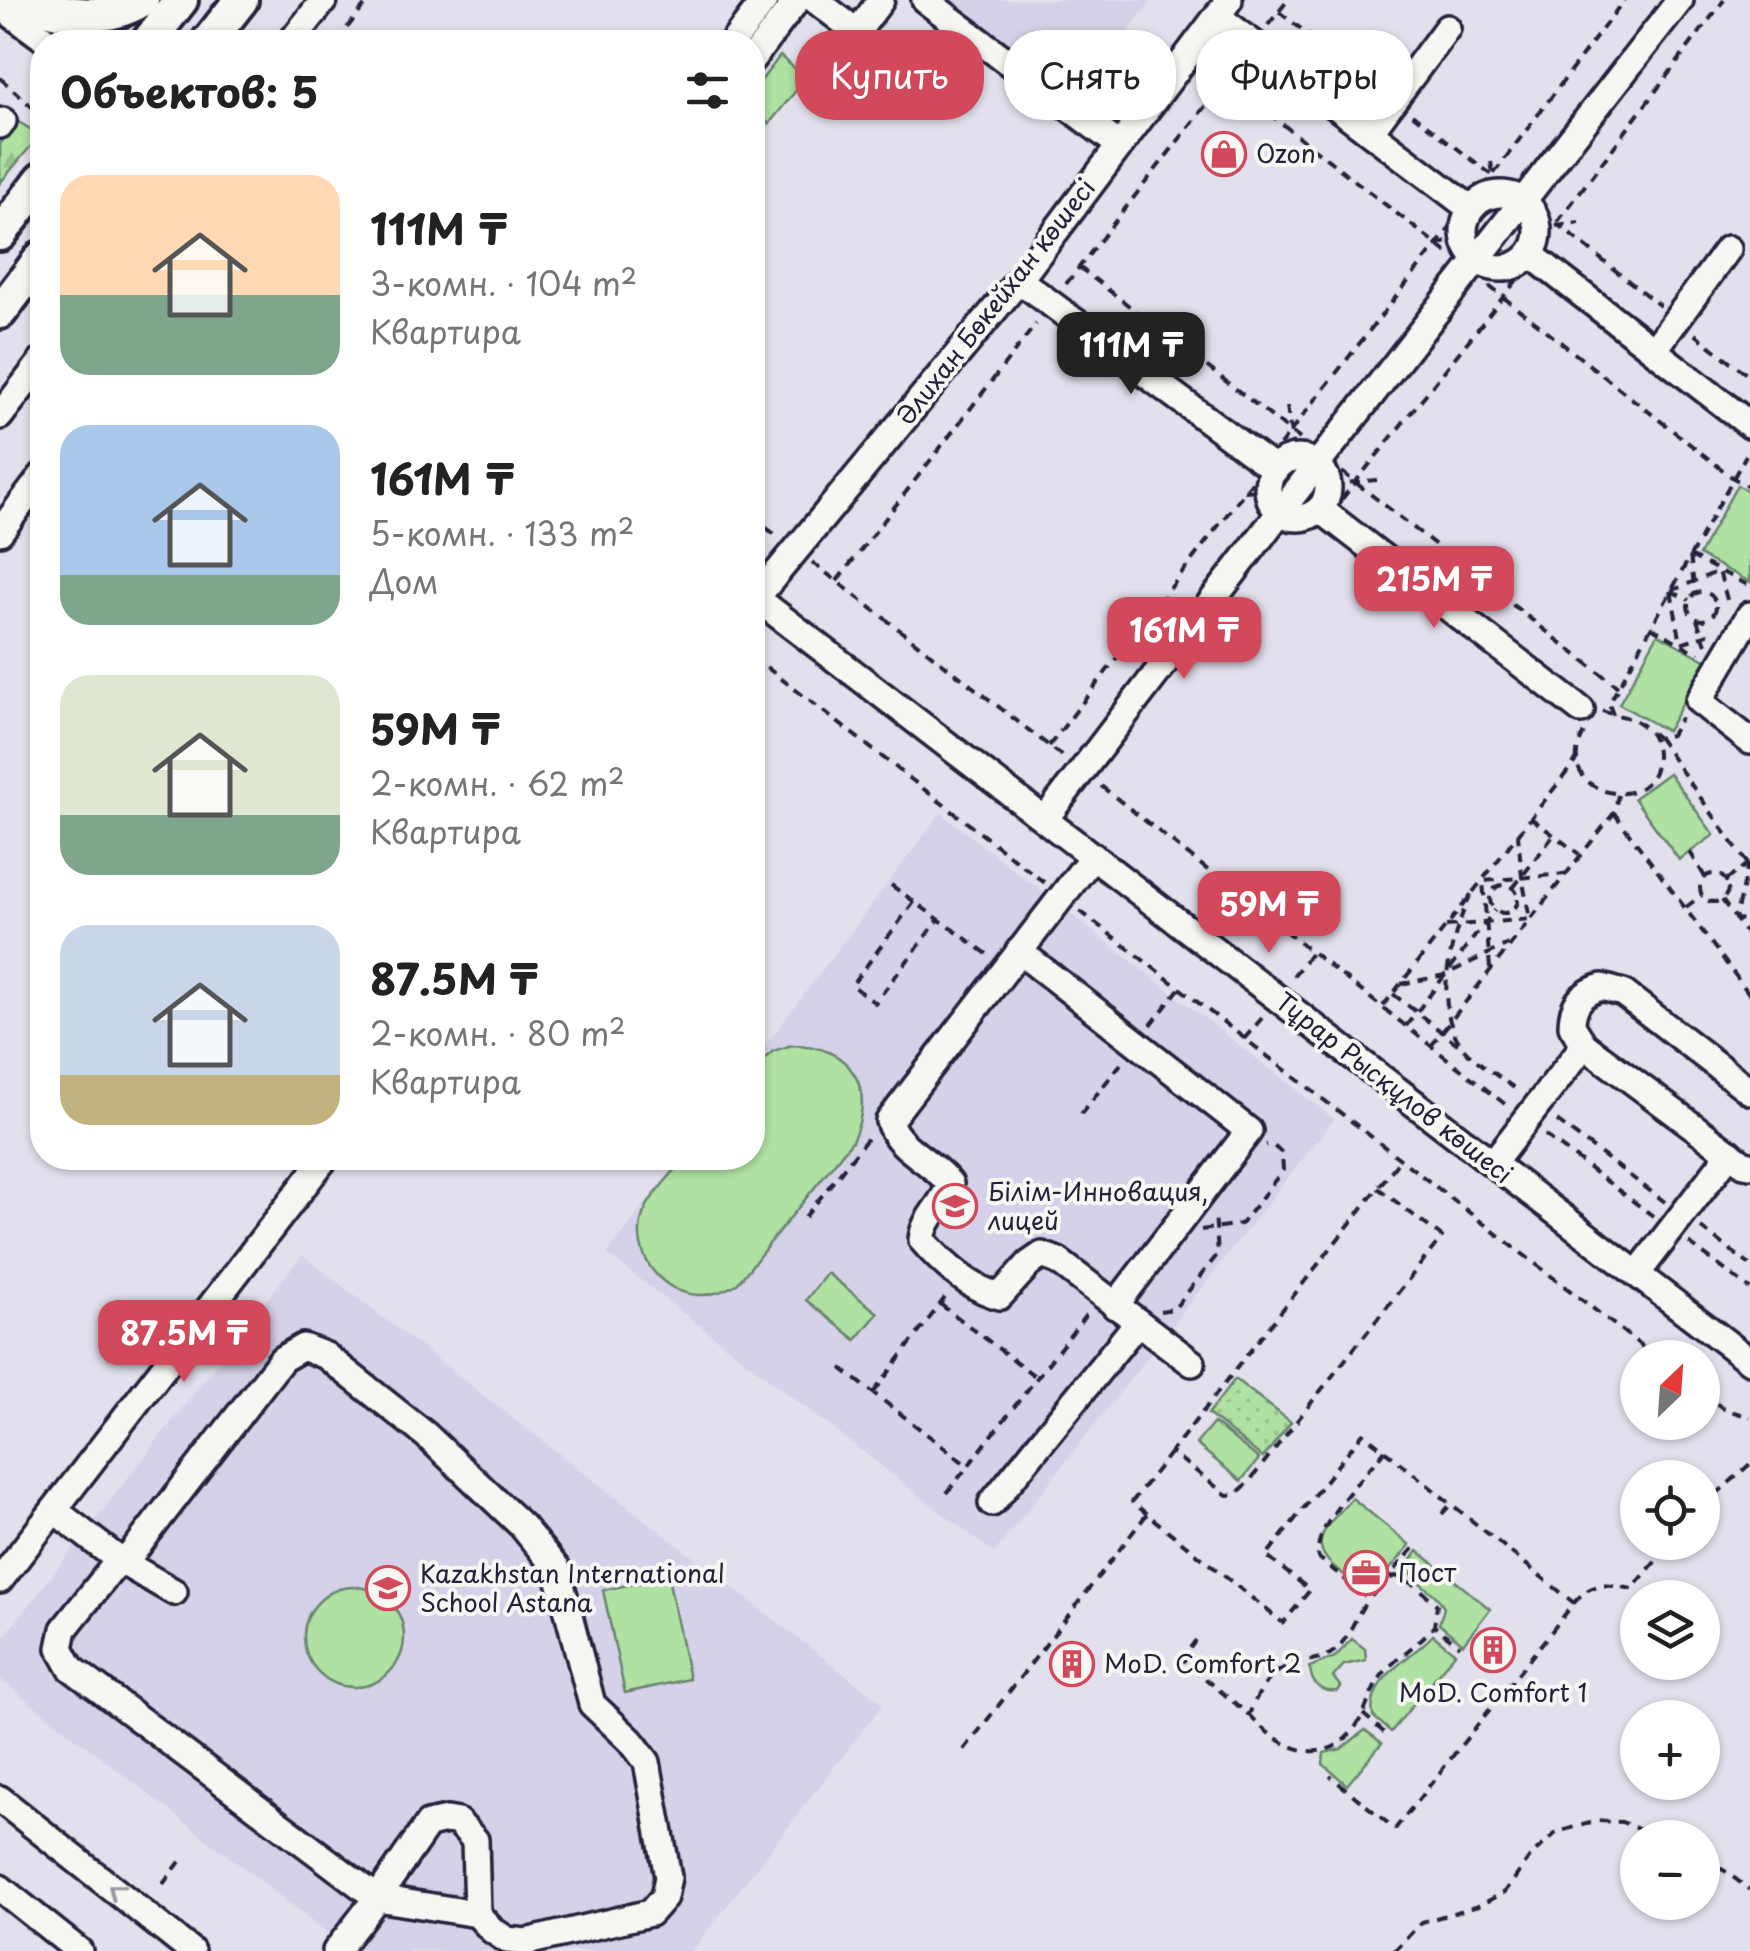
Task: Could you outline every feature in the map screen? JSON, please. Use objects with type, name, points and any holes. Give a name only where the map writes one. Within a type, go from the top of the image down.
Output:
[{"type":"main road","points":[[24,0],[80,16],[114,12],[142,0]]},
{"type":"main road","points":[[157,30],[181,0]]},
{"type":"main road","points":[[217,30],[241,0]]},
{"type":"main road","points":[[0,234],[30,195]]},
{"type":"main road","points":[[0,312],[30,273]]},
{"type":"street","points":[[300,30],[324,0]]},
{"type":"street","points":[[742,30],[765,0]]},
{"type":"street","points":[[765,42],[797,0]]},
{"type":"street","points":[[815,0],[857,32],[881,0]]},
{"type":"street","points":[[925,0],[1119,145]]},
{"type":"street","points":[[1223,8],[1475,226],[1499,268],[1511,267],[1535,233],[1680,0]]},
{"type":"street","points":[[0,6],[33,30]]},
{"type":"street","name":"Әлихан Бөкейхан көшесі","points":[[765,586],[1019,280],[1223,8]]},
{"type":"street","points":[[1370,132],[1447,28]]},
{"type":"street","points":[[1475,226],[1535,233],[1654,350],[1750,425]]},
{"type":"street","points":[[1475,226],[1535,233]]},
{"type":"street","points":[[1045,819],[1475,226]]},
{"type":"street","points":[[1654,350],[1728,249]]},
{"type":"street","points":[[1019,280],[1295,479],[1590,718]]},
{"type":"street","points":[[0,416],[30,377]]},
{"type":"street","points":[[0,532],[30,492]]},
{"type":"street","name":"Тұрар Рысқұлов көшесі","points":[[765,607],[1750,1362]]},
{"type":"street","points":[[1740,610],[1699,701],[1750,741]]},
{"type":"street","points":[[1093,856],[888,1121],[893,1135],[940,1171],[950,1184],[946,1196],[923,1225],[922,1240],[935,1256],[983,1292],[1000,1296],[1042,1255],[1058,1261],[1115,1296],[1137,1323],[1192,1363]]},
{"type":"street","points":[[1012,960],[1249,1131],[1115,1296]]},
{"type":"street","points":[[1637,1274],[1671,1230],[1740,1159],[1584,1044],[1572,1026],[1575,1005],[1591,990],[1613,988],[1750,1091]]},
{"type":"street","points":[[1492,1164],[1584,1044]]},
{"type":"street","points":[[0,1580],[316,1170]]},
{"type":"street","points":[[992,1503],[1137,1323]]},
{"type":"street","points":[[303,1347],[326,1356],[426,1434],[522,1526],[558,1569],[592,1704],[632,1741],[647,1762],[668,1878],[664,1897],[650,1912],[526,1942],[507,1940],[477,1914],[377,1898],[71,1668],[60,1648],[64,1629],[119,1560],[130,1556],[282,1358],[303,1347]]},
{"type":"street","points":[[54,1510],[119,1560],[174,1592]]},
{"type":"street","points":[[0,1799],[192,1951]]},
{"type":"street","points":[[336,1951],[428,1824],[447,1820],[468,1828],[476,1840],[477,1914]]},
{"type":"street","points":[[0,1888],[79,1951]]},
{"type":"path","points":[[345,30],[369,0]]},
{"type":"path","points":[[1264,30],[1288,0]]},
{"type":"path","points":[[1295,479],[1290,432],[1437,245],[1475,226],[1624,0]]},
{"type":"path","points":[[1355,482],[1504,297],[1535,233],[1724,0]]},
{"type":"path","points":[[0,78],[30,105]]},
{"type":"path","points":[[1064,288],[1196,118]]},
{"type":"path","points":[[1277,120],[1437,245]]},
{"type":"path","points":[[1491,162],[1475,226],[1504,297],[1750,487]]},
{"type":"path","points":[[1535,233],[1580,222]]},
{"type":"path","points":[[1437,245],[1475,226]]},
{"type":"path","points":[[1437,245],[1475,226]]},
{"type":"path","points":[[1535,233],[1676,319],[1750,377]]},
{"type":"path","points":[[1079,268],[1290,432],[1295,479]]},
{"type":"path","points":[[837,581],[1042,316]]},
{"type":"path","points":[[1049,746],[1295,479],[1287,406]]},
{"type":"path","points":[[1612,716],[1609,704],[1746,455]]},
{"type":"path","points":[[1295,479],[1355,482]]},
{"type":"path","points":[[1295,479],[1377,480]]},
{"type":"path","points":[[1295,479],[1355,482],[1618,687]]},
{"type":"path","points":[[765,527],[1526,1120],[1750,1289]]},
{"type":"path","points":[[1690,556],[1750,586]]},
{"type":"path","points":[[1690,556],[1695,594]]},
{"type":"path","points":[[1671,591],[1719,571]]},
{"type":"path","points":[[1719,571],[1740,610]]},
{"type":"path","points":[[1671,591],[1689,600]]},
{"type":"path","points":[[1671,591],[1681,644]]},
{"type":"path","points":[[1704,592],[1715,600],[1712,617],[1702,621],[1693,618],[1688,610],[1689,600],[1695,594],[1704,592]]},
{"type":"path","points":[[1651,627],[1713,662]]},
{"type":"path","points":[[1681,644],[1718,630]]},
{"type":"path","points":[[1648,730],[1657,754],[1655,766],[1641,786],[1618,795],[1594,788],[1584,778],[1578,758],[1590,718],[1626,716],[1648,730],[1658,738],[1749,864],[1736,918]]},
{"type":"path","points":[[1658,738],[1671,735],[1675,729]]},
{"type":"path","points":[[1382,1007],[1578,758]]},
{"type":"path","points":[[1431,1046],[1614,813],[1618,795]]},
{"type":"path","points":[[1614,813],[1750,996]]},
{"type":"path","points":[[1531,818],[1580,855]]},
{"type":"path","points":[[1518,834],[1530,919]]},
{"type":"path","points":[[1512,888],[1554,835]]},
{"type":"path","points":[[1690,852],[1704,877]]},
{"type":"path","points":[[1726,880],[1749,864]]},
{"type":"path","points":[[1490,971],[1482,882],[1565,874]]},
{"type":"path","points":[[1714,874],[1726,880],[1728,888],[1722,900],[1709,901],[1702,895],[1704,877],[1714,874]]},
{"type":"path","points":[[891,885],[939,920],[1012,960]]},
{"type":"path","points":[[1499,886],[1512,888],[1518,895],[1515,908],[1503,913],[1496,910],[1490,902],[1492,892],[1499,886]]},
{"type":"path","points":[[1685,908],[1702,895]]},
{"type":"path","points":[[1722,900],[1750,939]]},
{"type":"path","points":[[914,902],[852,985],[875,1003],[939,920]]},
{"type":"path","points":[[1406,1026],[1496,910]]},
{"type":"path","points":[[1736,918],[1750,920]]},
{"type":"path","points":[[1446,926],[1530,919]]},
{"type":"path","points":[[1400,984],[1445,975],[1513,942]]},
{"type":"path","points":[[1293,976],[1312,952]]},
{"type":"path","points":[[1393,994],[1464,1049]]},
{"type":"path","points":[[1244,1040],[1262,1018]]},
{"type":"path","points":[[805,1218],[880,1122],[888,1121]]},
{"type":"path","points":[[1191,1232],[1241,1224],[1283,1170],[1282,1153],[1271,1144],[1255,1148]]},
{"type":"path","points":[[1574,1603],[1363,1433],[1266,1556],[1310,1590],[1282,1623],[1132,1502],[1400,1160],[1633,1340]]},
{"type":"path","points":[[1171,1452],[1217,1490],[1236,1494],[1442,1237],[1378,1188]]},
{"type":"path","points":[[947,1493],[1036,1378],[1115,1296],[1160,1311],[1174,1309],[1218,1254],[1214,1203]]},
{"type":"path","points":[[873,1393],[961,1276]]},
{"type":"path","points":[[940,1304],[1036,1378]]},
{"type":"path","points":[[841,1368],[968,1466]]},
{"type":"path","points":[[1720,1406],[1750,1417]]},
{"type":"path","points":[[1369,1599],[1319,1558],[1317,1541],[1385,1450]]},
{"type":"path","points":[[1720,1491],[1750,1464]]},
{"type":"path","points":[[1442,1514],[1451,1504]]},
{"type":"path","points":[[964,1750],[1147,1514]]},
{"type":"path","points":[[1248,1715],[1261,1688],[1286,1666],[1323,1658],[1338,1649],[1357,1612],[1414,1548]]},
{"type":"path","points":[[1330,1776],[1394,1829],[1583,1592],[1601,1583],[1632,1589],[1657,1560]]},
{"type":"path","points":[[1196,1640],[1182,1659],[1286,1747],[1310,1752],[1343,1742],[1363,1714],[1374,1686],[1434,1626],[1438,1605],[1428,1594],[1396,1576],[1386,1580]]},
{"type":"path","points":[[1434,1626],[1460,1646]]},
{"type":"path","points":[[1503,1681],[1508,1686]]},
{"type":"path","points":[[1363,1714],[1388,1736]]},
{"type":"path","points":[[1435,1762],[1443,1768]]},
{"type":"path","points":[[1394,1951],[1422,1922],[1478,1906],[1505,1892],[1530,1857],[1557,1832],[1597,1822],[1620,1822]]},
{"type":"path","points":[[163,1884],[182,1858]]},
{"type":"path","points":[[1720,1868],[1750,1890]]},
{"type":"shaded area","points":[[939,0],[1152,0],[1129,30],[1004,30],[1004,50],[984,35],[984,30],[978,30]]},
{"type":"shaded area","name":"Білім-Инновация, лицей","points":[[941,813],[1334,1119],[994,1553],[607,1254],[671,1170],[765,1170],[765,1046]]},
{"type":"shaded area","name":"Kazakhstan International School Astana","points":[[302,1255],[883,1704],[692,1951],[351,1951],[0,1679],[0,1642]]},
{"type":"green space","points":[[780,56],[795,69],[795,92],[769,124],[765,121],[765,75]]},
{"type":"green space","points":[[17,121],[30,129],[30,147],[0,183],[0,144]]},
{"type":"green space","points":[[1737,485],[1750,492],[1750,582],[1699,555]]},
{"type":"green space","points":[[1658,634],[1707,661],[1667,731],[1619,704]]},
{"type":"green space","points":[[1669,773],[1714,835],[1679,860],[1634,798]]},
{"type":"green space","points":[[792,1045],[813,1047],[844,1062],[860,1088],[859,1122],[852,1141],[737,1284],[704,1295],[684,1293],[659,1277],[643,1252],[641,1223],[646,1208],[675,1170],[765,1170],[765,1058]]},
{"type":"green space","points":[[827,1273],[878,1313],[856,1340],[806,1300]]},
{"type":"green space","points":[[1235,1379],[1291,1422],[1263,1458],[1208,1414]]},
{"type":"green space","points":[[1214,1423],[1259,1459],[1241,1481],[1196,1444]]},
{"type":"green space","points":[[1352,1498],[1410,1545],[1386,1574],[1366,1587],[1338,1570],[1322,1551],[1323,1533]]},
{"type":"green space","points":[[1418,1551],[1490,1609],[1463,1644],[1439,1624],[1444,1608],[1441,1602],[1411,1572],[1408,1565]]},
{"type":"green space","points":[[668,1577],[689,1679],[625,1693],[603,1590]]},
{"type":"green space","points":[[354,1587],[373,1590],[390,1601],[401,1618],[401,1656],[390,1673],[373,1684],[354,1687],[335,1684],[318,1673],[307,1656],[304,1637],[307,1618],[318,1601],[335,1590]]},
{"type":"green space","points":[[1433,1635],[1455,1653],[1391,1732],[1373,1716],[1377,1691],[1392,1670]]},
{"type":"green space","points":[[1352,1639],[1365,1649],[1366,1660],[1344,1665],[1333,1677],[1341,1687],[1337,1691],[1321,1689],[1314,1683],[1310,1667],[1335,1657]]},
{"type":"green space","points":[[1365,1730],[1382,1743],[1347,1785],[1323,1764],[1324,1753],[1341,1749]]},
{"type":"place","name":"Ozon","points":[[1224,154]]},
{"type":"place","name":"Білім-Инновация, лицей","points":[[955,1206]]},
{"type":"place","name":"Пост","points":[[1366,1573]]},
{"type":"place","name":"Kazakhstan International School Astana","points":[[388,1588]]},
{"type":"place","name":"МoD. Comfort 1","points":[[1493,1650]]},
{"type":"place","name":"МoD. Comfort 2","points":[[1072,1664]]}]
